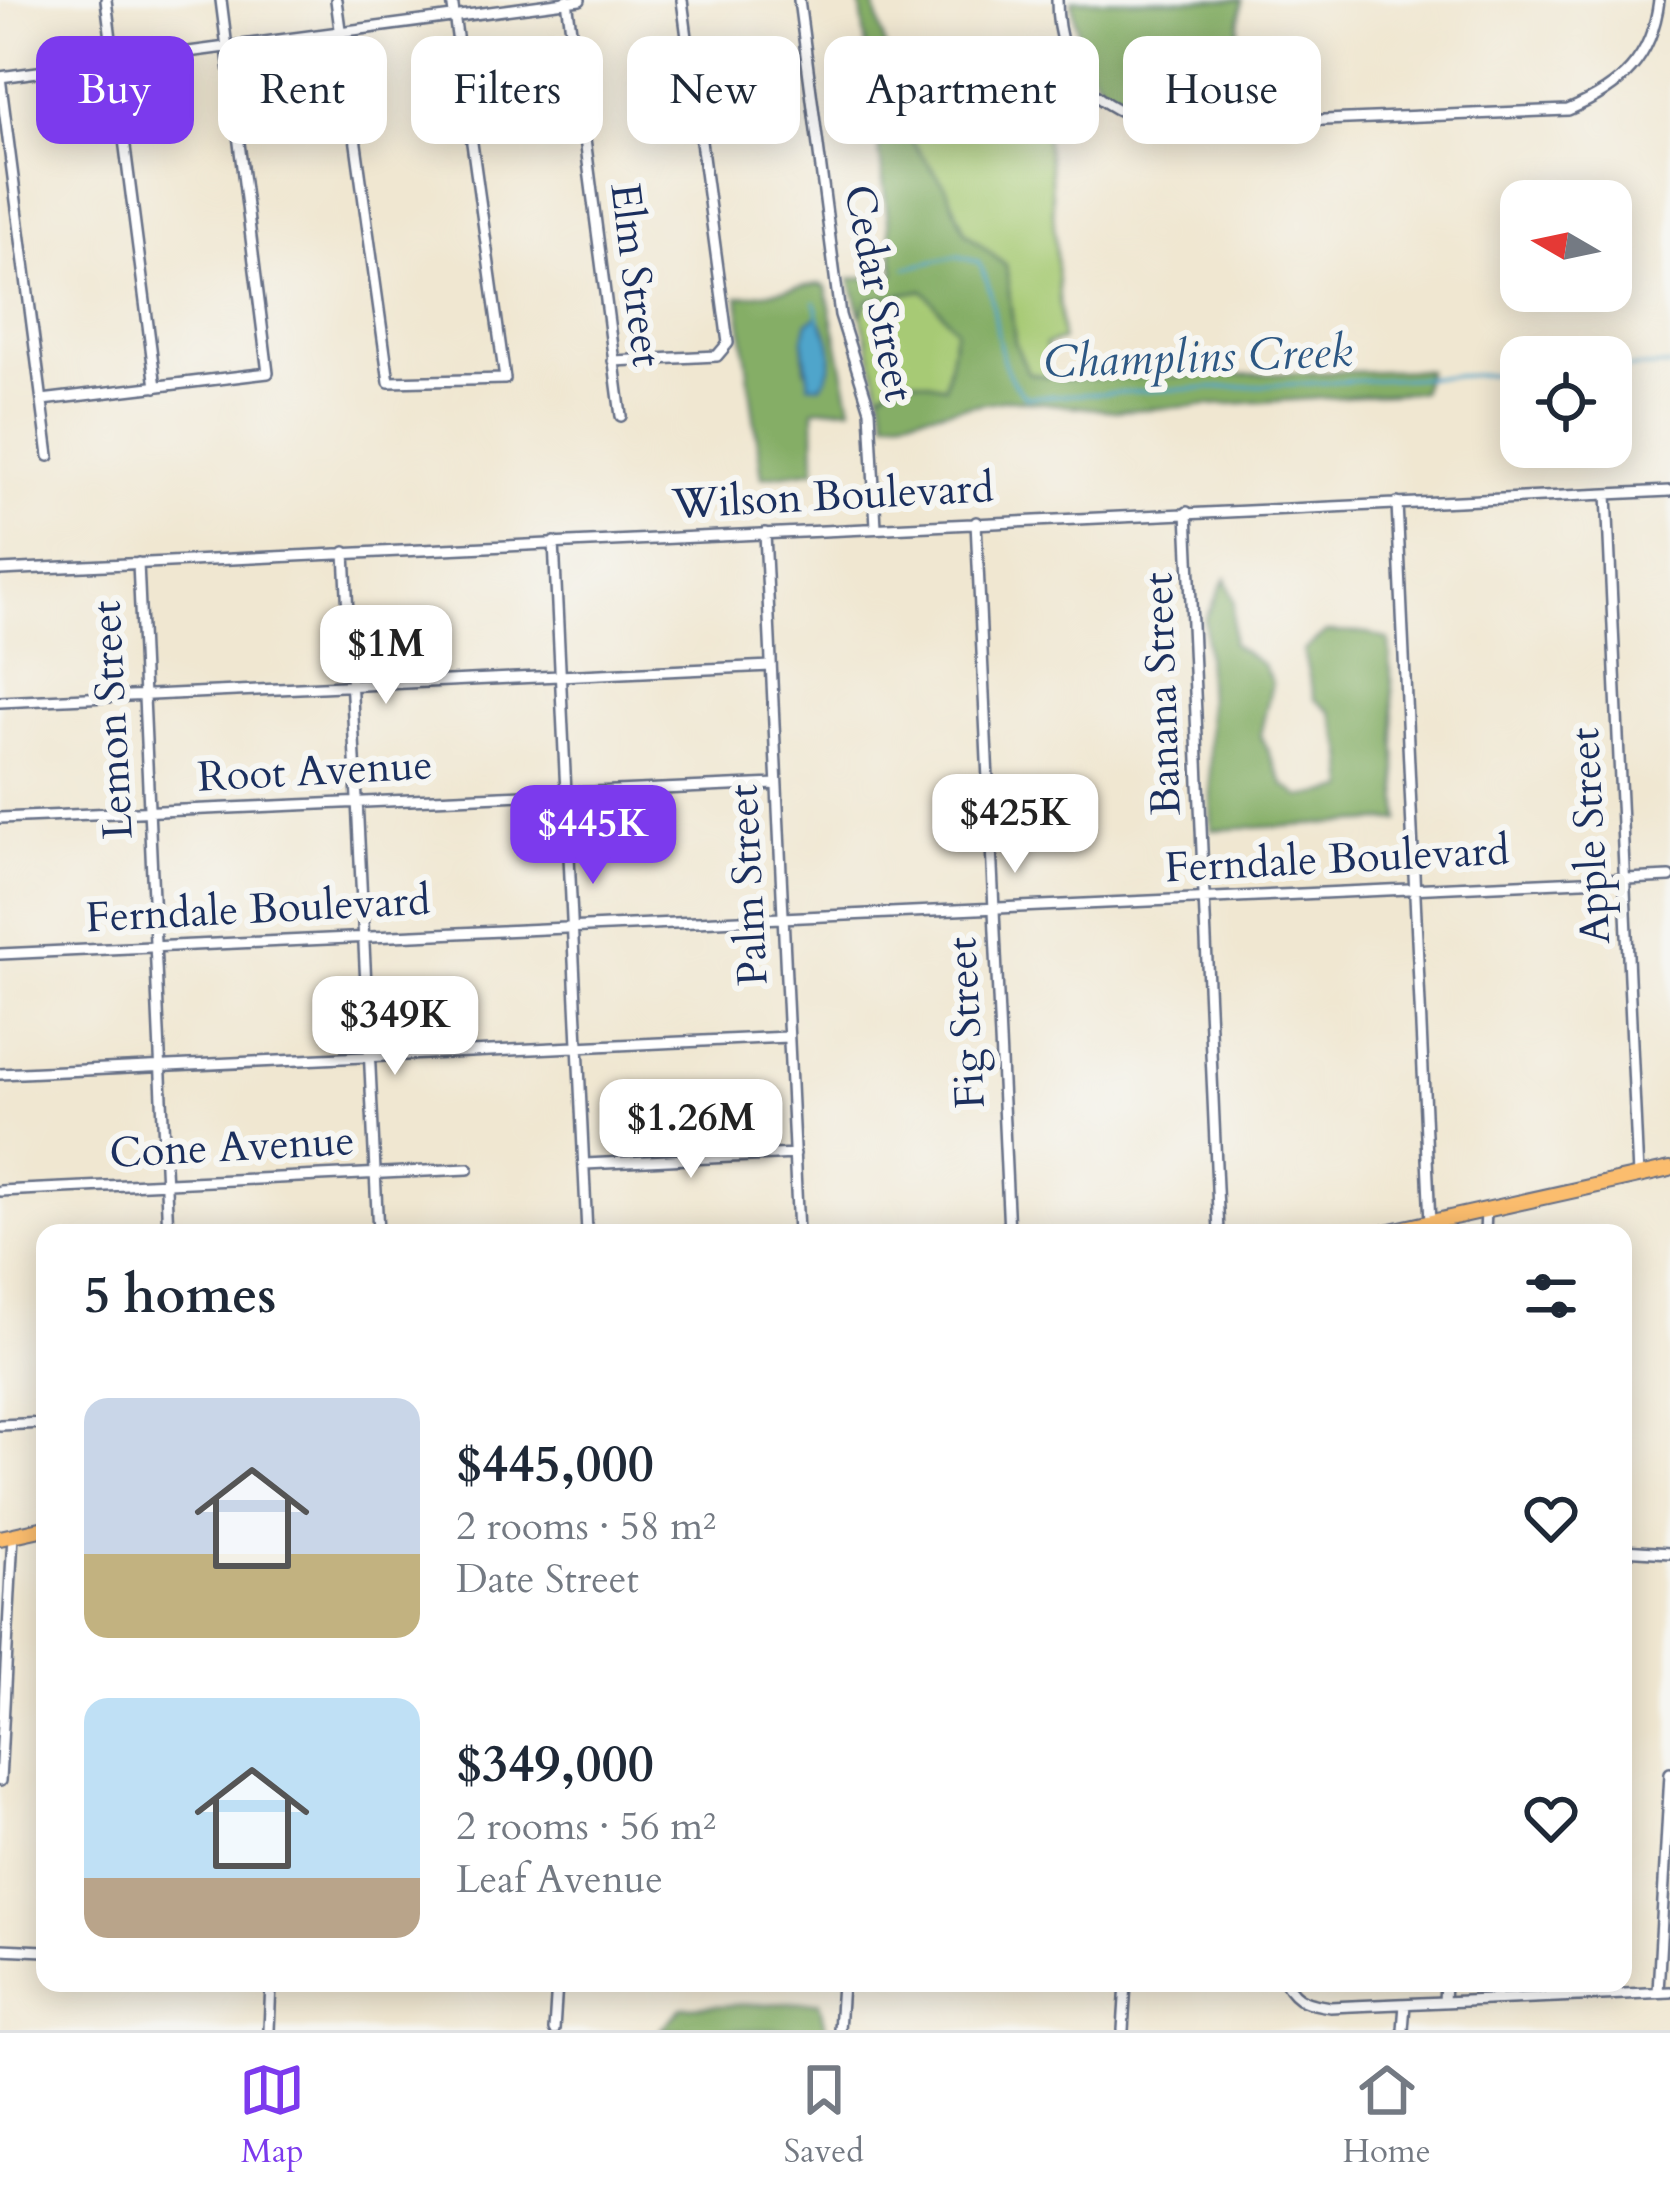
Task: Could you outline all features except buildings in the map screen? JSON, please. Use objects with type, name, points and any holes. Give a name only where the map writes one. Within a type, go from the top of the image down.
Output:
[{"type":"main road","points":[[1421,1224],[1670,1169]]},
{"type":"main road","points":[[6,1536],[36,1530]]},
{"type":"street","points":[[106,0],[111,36]]},
{"type":"street","points":[[221,0],[226,36]]},
{"type":"street","points":[[336,0],[389,382],[505,380],[452,0]]},
{"type":"street","points":[[308,36],[580,0]]},
{"type":"street","points":[[613,361],[717,356],[728,343],[682,0]]},
{"type":"street","name":"Cedar Street","points":[[799,0],[840,315],[870,410],[876,527]]},
{"type":"street","points":[[1057,0],[1061,43],[1074,71],[1107,106],[1152,124],[1180,126],[1568,110],[1622,82],[1647,47],[1659,0]]},
{"type":"street","name":"Elm Street","points":[[567,1],[621,416]]},
{"type":"street","points":[[36,72],[0,77],[49,456]]},
{"type":"street","points":[[125,144],[156,386]]},
{"type":"street","points":[[43,400],[268,373],[239,144]]},
{"type":"street","name":"Wilson Boulevard","points":[[0,570],[1670,491]]},
{"type":"street","name":"Apple Street","points":[[1607,494],[1638,1176]]},
{"type":"street","points":[[1397,503],[1430,1222]]},
{"type":"street","name":"Banana Street","points":[[1187,512],[1219,1224]]},
{"type":"street","name":"Fig Street","points":[[976,522],[1009,1224]]},
{"type":"street","name":"Palm Street","points":[[765,533],[798,1224]]},
{"type":"street","points":[[554,542],[587,1224]]},
{"type":"street","points":[[346,552],[378,1224]]},
{"type":"street","name":"Lemon Street","points":[[137,563],[168,1224]]},
{"type":"street","points":[[0,702],[771,667]]},
{"type":"street","name":"Root Avenue","points":[[0,818],[776,784]]},
{"type":"street","name":"Ferndale Boulevard","points":[[0,954],[1670,877]]},
{"type":"street","points":[[0,1074],[788,1037]]},
{"type":"street","points":[[585,1164],[795,1154]]},
{"type":"street","name":"Cone Avenue","points":[[0,1191],[468,1169]]},
{"type":"street","points":[[1485,1224],[1486,1210]]},
{"type":"street","points":[[0,1425],[36,1423]]},
{"type":"street","points":[[0,1781],[6,1536]]},
{"type":"street","points":[[1632,1551],[1670,1553]]},
{"type":"street","points":[[1290,1992],[1308,2003],[1330,2007],[1664,1992],[1670,1773]]},
{"type":"street","points":[[0,1949],[36,1951]]},
{"type":"street","points":[[268,2030],[270,1992]]},
{"type":"street","points":[[554,2030],[556,1992]]},
{"type":"street","points":[[839,2030],[841,1992]]},
{"type":"street","points":[[1123,2030],[1125,1992]]},
{"type":"street","points":[[1444,1992],[1444,2001]]},
{"type":"street","points":[[1403,2030],[1405,2004]]},
{"type":"green space","points":[[860,0],[873,0],[882,36],[865,36]]},
{"type":"green space","points":[[1072,0],[1242,0],[1238,36],[1123,36],[1123,100],[1099,81],[1099,36],[1079,36]]},
{"type":"green space","points":[[878,144],[914,144],[946,187],[965,232],[1006,266],[1015,343],[1028,373],[1061,379],[1427,370],[1421,392],[1115,411],[1009,399],[887,420],[881,393],[899,376],[945,386],[956,329],[923,290],[868,300],[861,315],[850,279],[895,274]]},
{"type":"green space","points":[[914,144],[1046,144],[1062,340],[1046,344],[1049,377],[1027,373],[1015,343],[1006,266],[965,232],[946,187]]},
{"type":"green space","points":[[819,284],[826,287],[851,407],[814,409],[815,470],[762,477],[738,297]],"holes":[[[808,322],[826,329],[831,361],[805,370],[803,339]]]},
{"type":"green space","points":[[924,290],[956,328],[945,386],[899,376],[881,393],[861,315],[868,300]]},
{"type":"green space","points":[[1226,578],[1234,601],[1232,644],[1263,665],[1272,683],[1260,735],[1284,785],[1301,797],[1347,789],[1344,751],[1331,712],[1314,699],[1303,651],[1326,632],[1368,633],[1389,640],[1400,820],[1212,830],[1205,619]]},
{"type":"green space","points":[[819,2002],[826,2030],[660,2030],[682,2007]]},
{"type":"water","points":[[818,316],[831,350],[830,368],[821,385],[809,384],[803,339],[808,322]]},
{"type":"waterway","name":"Champlins Creek","points":[[906,268],[957,256],[978,262],[991,296],[1006,368],[1026,397],[1500,374]]},
{"type":"waterway","points":[[815,302],[819,319]]},
{"type":"waterway","name":"Champlins Creek","points":[[1632,368],[1670,366]]}]
